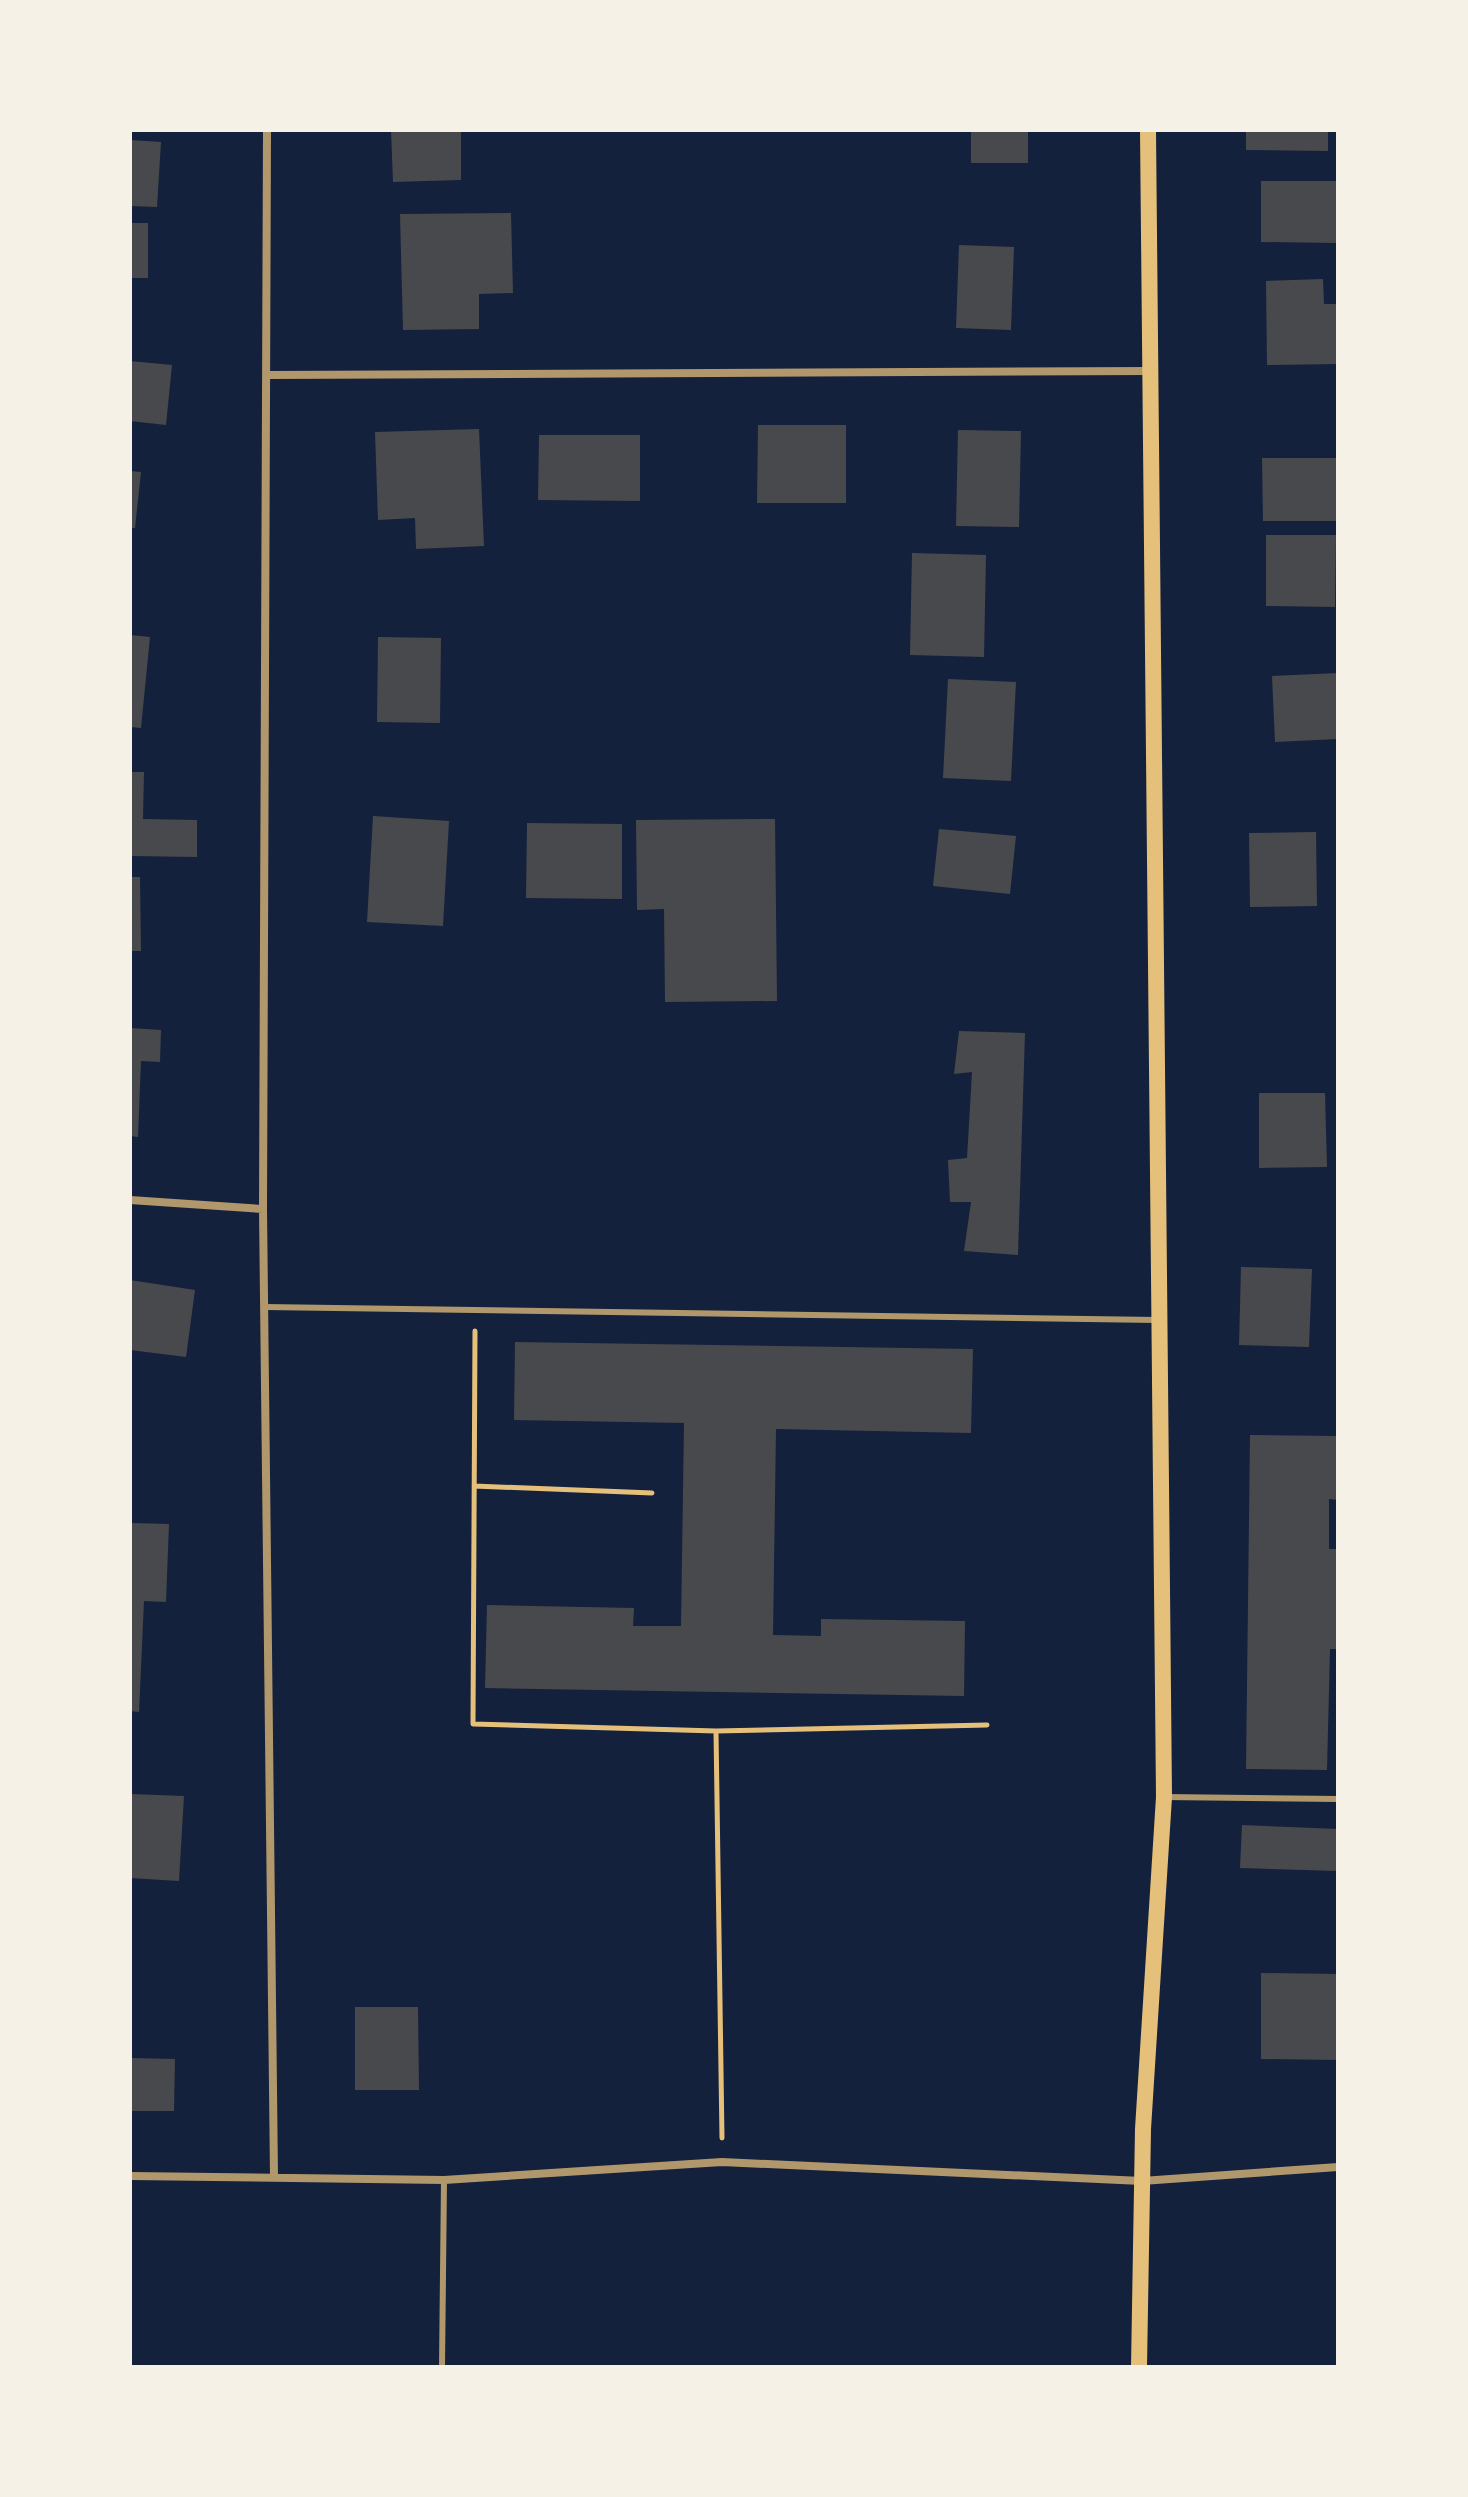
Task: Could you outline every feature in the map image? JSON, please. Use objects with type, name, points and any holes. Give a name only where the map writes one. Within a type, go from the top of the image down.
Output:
[{"type":"main road","points":[[1139,2367],[1142,2181],[1164,1797],[1162,1320],[1148,130]]},
{"type":"street","points":[[267,130],[263,1209],[274,2176]]},
{"type":"street","points":[[268,375],[1151,371]]},
{"type":"street","points":[[130,1200],[263,1209]]},
{"type":"street","points":[[130,2176],[444,2180],[722,2162],[1142,2181],[1338,2167]]},
{"type":"lane","points":[[265,1307],[1162,1320]]},
{"type":"lane","points":[[1164,1797],[1338,1799]]},
{"type":"lane","points":[[442,2367],[444,2180]]},
{"type":"path","points":[[475,1310],[473,1724],[716,1731],[987,1725]]},
{"type":"path","points":[[474,1486],[652,1493]]},
{"type":"path","points":[[716,1731],[722,2162]]},
{"type":"building","points":[[391,130],[461,130],[461,180],[393,182]]},
{"type":"building","points":[[971,130],[1028,130],[1028,163],[971,163]]},
{"type":"building","points":[[1246,130],[1328,130],[1328,151],[1246,150]]},
{"type":"building","points":[[130,140],[161,142],[157,207],[130,206]]},
{"type":"building","points":[[1261,181],[1336,181],[1336,243],[1261,242]]},
{"type":"building","points":[[511,213],[513,293],[479,294],[479,329],[403,330],[400,214]]},
{"type":"building","points":[[130,223],[148,223],[148,278],[130,278]]},
{"type":"building","points":[[959,245],[1014,247],[1011,330],[956,328]]},
{"type":"building","points":[[1323,279],[1324,304],[1338,304],[1338,364],[1267,365],[1266,281]]},
{"type":"building","points":[[130,361],[172,365],[166,425],[130,421]]},
{"type":"building","points":[[758,425],[846,425],[846,503],[757,503]]},
{"type":"building","points":[[479,429],[484,546],[416,549],[415,518],[378,520],[375,432]]},
{"type":"building","points":[[958,430],[1021,431],[1019,527],[956,526]]},
{"type":"building","points":[[539,435],[640,435],[640,501],[538,500]]},
{"type":"building","points":[[1262,458],[1338,458],[1338,521],[1263,521]]},
{"type":"building","points":[[130,471],[141,472],[135,528],[130,528]]},
{"type":"building","points":[[1266,535],[1336,535],[1335,607],[1266,606]]},
{"type":"building","points":[[912,553],[986,555],[984,657],[910,655]]},
{"type":"building","points":[[130,635],[150,637],[141,728],[130,727]]},
{"type":"building","points":[[378,637],[441,638],[440,723],[377,722]]},
{"type":"building","points":[[1338,673],[1338,739],[1275,742],[1272,676]]},
{"type":"building","points":[[948,679],[1016,682],[1011,781],[943,778]]},
{"type":"building","points":[[130,772],[144,772],[143,819],[197,820],[197,857],[130,856]]},
{"type":"building","points":[[373,816],[449,821],[443,926],[367,922]]},
{"type":"building","points":[[775,819],[777,1001],[665,1002],[664,909],[637,910],[636,820]]},
{"type":"building","points":[[527,823],[622,824],[622,899],[526,898]]},
{"type":"building","points":[[939,829],[1016,836],[1010,894],[933,886]]},
{"type":"building","points":[[1316,832],[1317,906],[1250,907],[1249,833]]},
{"type":"building","points":[[130,877],[140,877],[141,951],[130,951]]},
{"type":"building","points":[[130,1028],[161,1030],[160,1062],[141,1061],[138,1137],[130,1136]]},
{"type":"building","points":[[959,1031],[1025,1033],[1018,1255],[964,1251],[971,1202],[950,1202],[948,1160],[967,1158],[972,1072],[954,1074]]},
{"type":"building","points":[[1259,1093],[1325,1093],[1327,1167],[1259,1168]]},
{"type":"building","points":[[1241,1267],[1312,1269],[1309,1347],[1239,1345]]},
{"type":"building","points":[[130,1280],[195,1290],[186,1357],[130,1350]]},
{"type":"building","points":[[515,1342],[973,1349],[971,1433],[776,1429],[773,1635],[821,1636],[821,1619],[965,1621],[964,1696],[485,1688],[487,1605],[634,1608],[633,1626],[681,1626],[684,1423],[514,1420]]},
{"type":"building","points":[[1250,1435],[1338,1436],[1338,1500],[1329,1499],[1329,1549],[1338,1549],[1338,1649],[1330,1649],[1327,1770],[1246,1769]]},
{"type":"building","points":[[130,1523],[169,1524],[166,1602],[144,1601],[139,1712],[130,1711]]},
{"type":"building","points":[[130,1794],[184,1796],[179,1881],[130,1878]]},
{"type":"building","points":[[1242,1825],[1338,1829],[1338,1871],[1240,1868]]},
{"type":"building","points":[[1261,1973],[1338,1974],[1338,2060],[1261,2059]]},
{"type":"building","points":[[355,2007],[418,2007],[419,2090],[355,2090]]},
{"type":"building","points":[[130,2058],[175,2059],[174,2111],[130,2111]]}]
